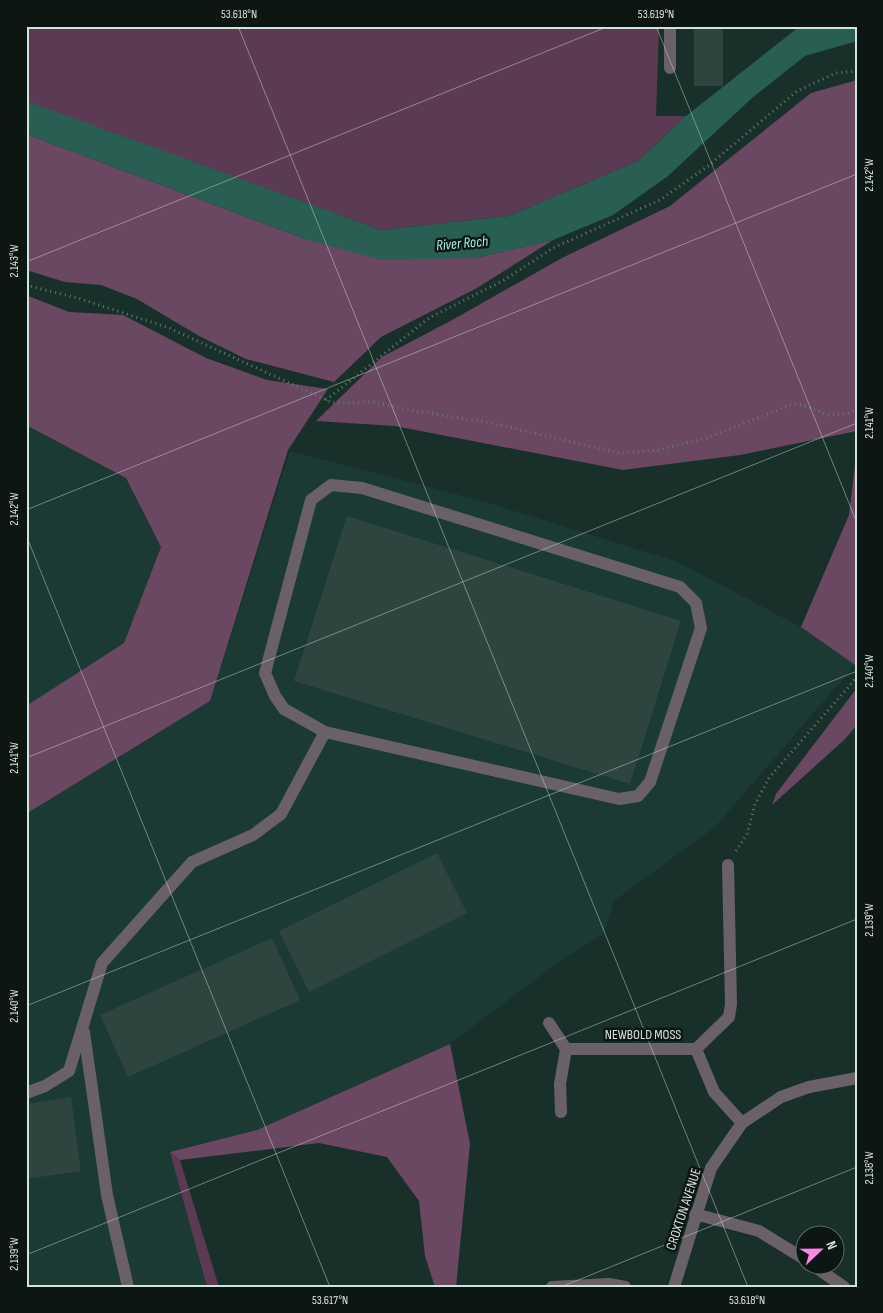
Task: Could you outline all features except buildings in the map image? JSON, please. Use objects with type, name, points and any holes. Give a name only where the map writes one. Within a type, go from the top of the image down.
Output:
[{"type":"street","points":[[670,26],[670,68]]},
{"type":"street","points":[[331,486],[362,488],[680,587],[696,604],[701,628],[650,782],[638,796],[619,799],[325,732],[284,709],[275,696],[264,673],[311,500],[331,486]]},
{"type":"street","points":[[26,1093],[45,1086],[69,1071],[102,962],[192,862],[253,835],[281,814],[325,732]]},
{"type":"street","points":[[696,1049],[729,1017],[731,1004],[728,865]]},
{"type":"street","points":[[549,1023],[566,1049],[560,1084],[561,1112]]},
{"type":"street","points":[[83,1024],[107,1195],[128,1287]]},
{"type":"street","name":"NEWBOLD MOSS","points":[[566,1049],[696,1049],[714,1092],[742,1123]]},
{"type":"street","name":"CROXTON AVENUE","points":[[674,1287],[695,1214],[711,1168],[742,1123],[781,1097],[809,1087],[857,1078]]},
{"type":"street","points":[[695,1214],[759,1231],[796,1254]]},
{"type":"street","points":[[828,1276],[844,1287]]},
{"type":"street","points":[[552,1287],[609,1284],[625,1287]]},
{"type":"path","points":[[326,400],[429,318],[504,280],[553,248],[660,200],[708,166],[797,92],[836,73],[857,71]]},
{"type":"path","points":[[26,285],[81,299],[169,328],[334,403],[374,402],[409,410],[486,422],[619,453],[658,450],[707,438],[790,405],[804,405],[827,415],[851,413],[857,406]]},
{"type":"path","points":[[728,865],[747,834],[755,804],[769,778],[857,677]]},
{"type":"shaded area","points":[[26,26],[659,26],[656,116],[686,116],[638,161],[509,216],[381,230],[31,104],[26,101]]},
{"type":"shaded area","points":[[857,80],[857,431],[740,455],[623,470],[395,426],[316,421],[382,357],[562,258],[670,206],[811,93]]},
{"type":"shaded area","points":[[26,134],[305,239],[475,258],[553,240],[477,288],[381,337],[334,382],[246,359],[199,336],[137,299],[101,285],[65,282],[26,270]]},
{"type":"shaded area","points":[[26,295],[69,312],[123,315],[206,358],[267,380],[328,389],[288,450],[210,701],[26,814],[26,706],[124,643],[161,547],[126,478],[26,425]]},
{"type":"shaded area","points":[[26,425],[126,478],[161,547],[124,643],[26,706]]},
{"type":"shaded area","points":[[857,448],[855,665],[801,627],[849,515]]},
{"type":"shaded area","points":[[290,451],[486,502],[678,562],[801,627],[855,665],[716,826],[614,901],[604,934],[564,958],[450,1044],[257,1130],[171,1152],[207,1287],[26,1287],[26,814],[210,701]]},
{"type":"shaded area","points":[[857,688],[857,725],[844,740],[772,805],[776,794]]},
{"type":"shaded area","points":[[450,1044],[470,1144],[456,1287],[435,1287],[425,1256],[419,1201],[387,1157],[319,1143],[180,1160],[170,1152],[257,1130]]},
{"type":"shaded area","points":[[170,1152],[180,1160],[219,1287],[207,1287]]},
{"type":"water","name":"River Roch","points":[[800,26],[857,26],[857,41],[805,56],[752,98],[668,176],[613,215],[553,240],[475,258],[381,260],[305,239],[26,134],[26,101],[381,230],[509,216],[638,161],[686,116]]}]
